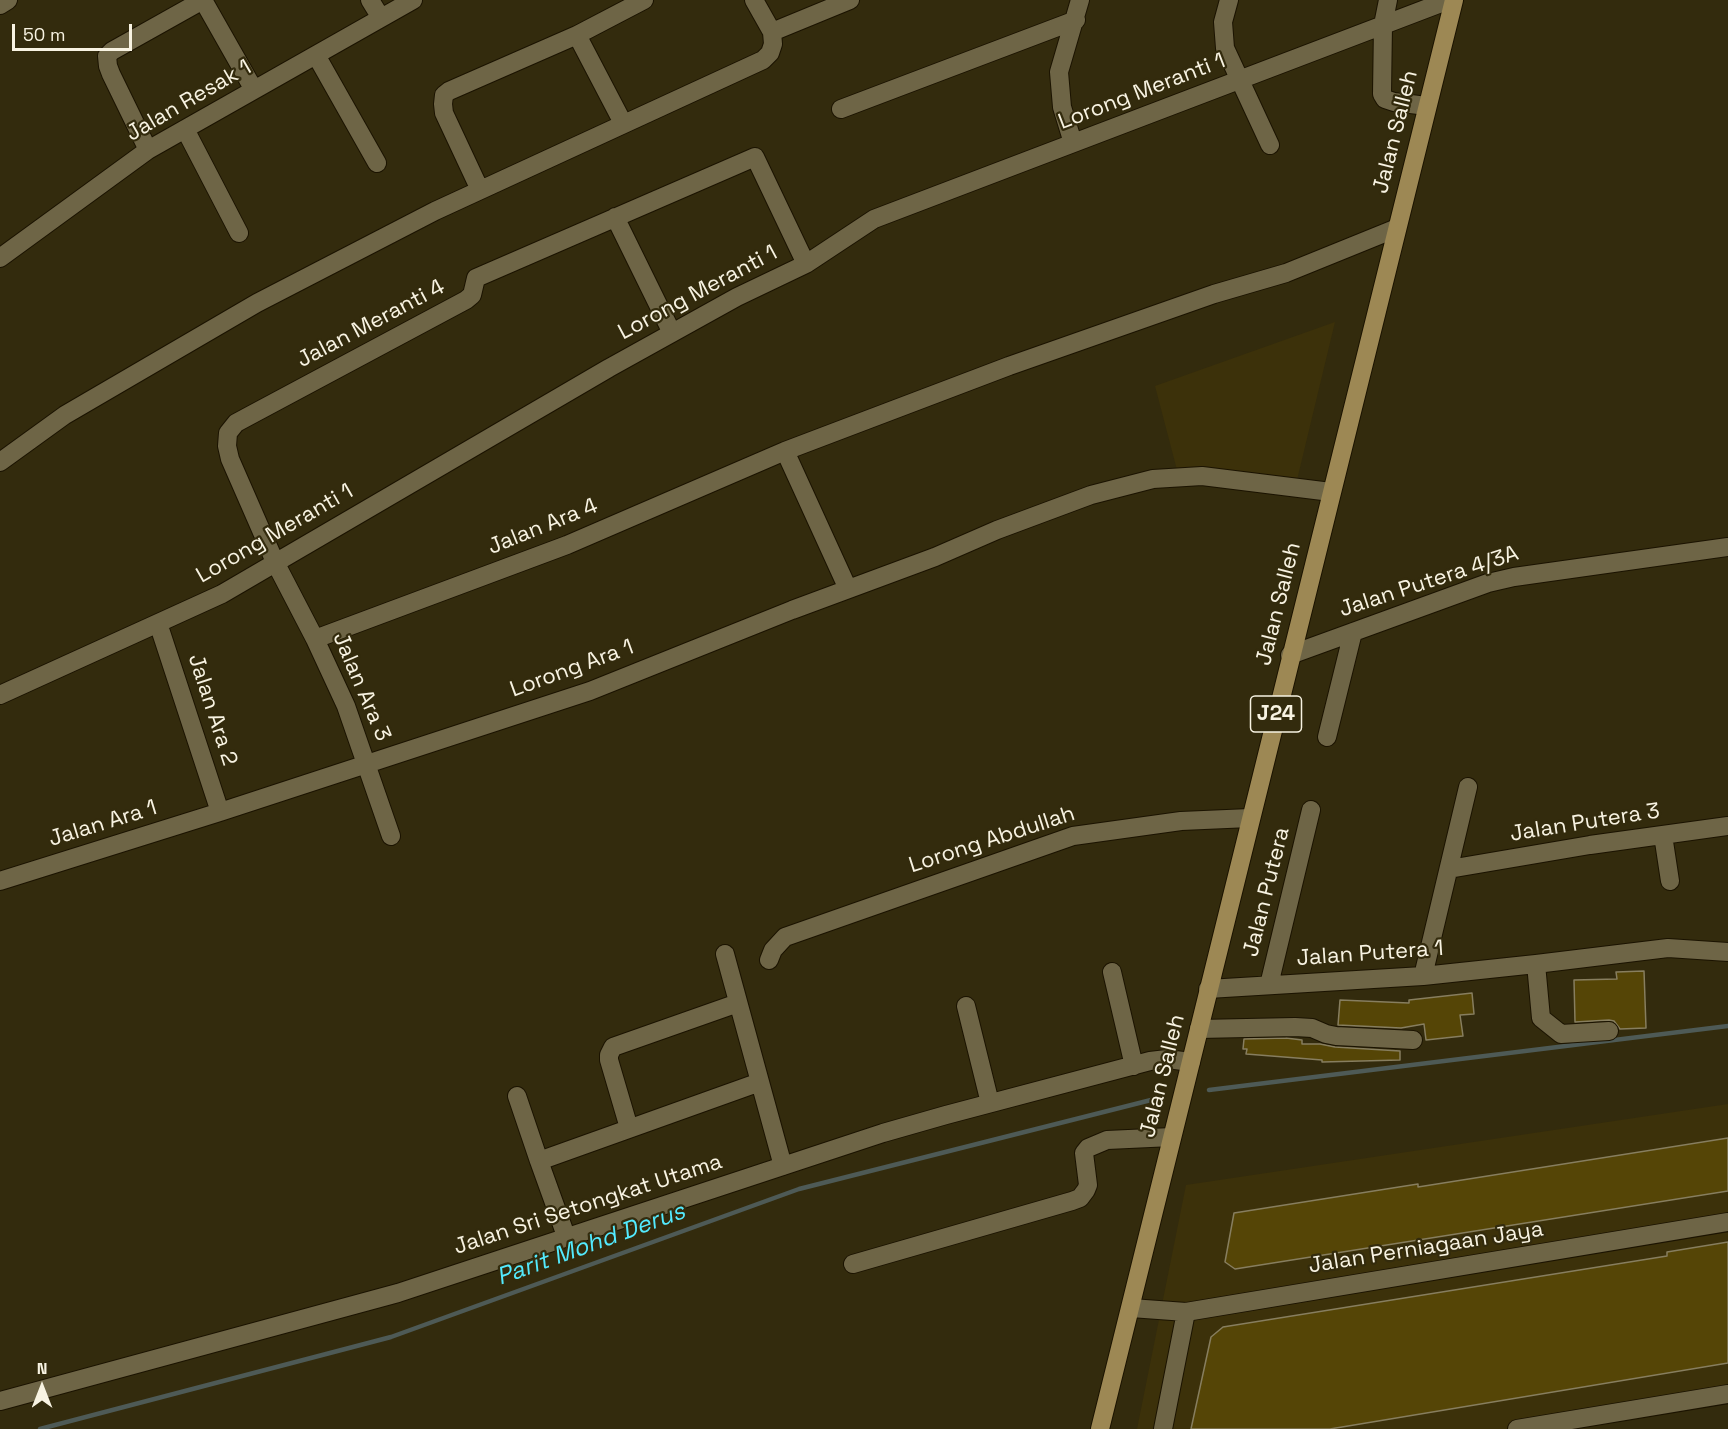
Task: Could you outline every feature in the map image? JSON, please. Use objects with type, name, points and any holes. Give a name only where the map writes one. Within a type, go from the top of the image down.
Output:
[{"type":"main road","name":"Jalan Salleh","points":[[1100,1429],[1454,0]]},
{"type":"street","points":[[0,5],[8,0]]},
{"type":"street","points":[[148,150],[108,66],[107,56],[112,51],[203,0],[254,90]]},
{"type":"street","points":[[370,0],[381,18]]},
{"type":"street","name":"Jalan Resak 1","points":[[0,258],[148,150],[413,0]]},
{"type":"street","points":[[480,190],[444,113],[444,95],[577,35],[644,0]]},
{"type":"street","points":[[0,462],[65,415],[256,303],[435,211],[763,60],[770,53],[773,44],[772,32],[754,0]]},
{"type":"street","points":[[772,32],[850,0]]},
{"type":"street","points":[[1073,143],[1062,107],[1059,72],[1080,0]]},
{"type":"street","points":[[1229,0],[1223,22],[1225,48],[1270,145]]},
{"type":"street","points":[[1388,0],[1383,25],[1382,94],[1385,99],[1394,102],[1427,106]]},
{"type":"street","name":"Lorong Meranti 1","points":[[0,695],[222,594],[672,333],[736,297],[806,264],[874,219],[1449,0]]},
{"type":"street","points":[[841,108],[1076,20]]},
{"type":"street","points":[[577,35],[623,123]]},
{"type":"street","points":[[316,55],[376,164]]},
{"type":"street","points":[[185,129],[239,232]]},
{"type":"street","name":"Jalan Meranti 4","points":[[275,562],[230,459],[227,446],[228,433],[236,423],[466,300],[472,295],[476,278],[755,157],[806,264]]},
{"type":"street","points":[[615,217],[672,333]]},
{"type":"street","name":"Jalan Ara 4","points":[[315,639],[567,545],[785,451],[1020,362],[1214,294],[1286,273],[1397,228]]},
{"type":"street","points":[[785,451],[848,589]]},
{"type":"street","name":"Lorong Ara 1","points":[[220,812],[590,691],[1091,495],[1153,479],[1202,476],[1331,492]]},
{"type":"street","name":"Jalan Putera 4/3A","points":[[1290,655],[1488,583],[1514,576],[1728,547]]},
{"type":"street","name":"Jalan Ara 3","points":[[275,562],[315,639],[346,706],[391,836]]},
{"type":"street","name":"Jalan Ara 2","points":[[158,623],[220,812]]},
{"type":"street","points":[[1327,737],[1353,632]]},
{"type":"street","points":[[1424,976],[1468,787]]},
{"type":"street","name":"Jalan Putera","points":[[1269,985],[1311,810]]},
{"type":"street","name":"Jalan Ara 1","points":[[0,881],[220,812]]},
{"type":"street","name":"Lorong Abdullah","points":[[769,960],[773,950],[785,937],[1073,836],[1181,821],[1250,818]]},
{"type":"street","name":"Jalan Putera 3","points":[[1449,869],[1663,834],[1728,826]]},
{"type":"street","points":[[1663,834],[1670,881]]},
{"type":"street","name":"Jalan Putera 1","points":[[1208,989],[1424,976],[1668,948],[1728,951]]},
{"type":"street","points":[[725,954],[783,1166]]},
{"type":"street","points":[[1536,964],[1541,1018],[1562,1034],[1609,1031]]},
{"type":"street","points":[[1112,972],[1134,1066]]},
{"type":"street","points":[[629,1128],[609,1060],[613,1047],[738,1003]]},
{"type":"street","points":[[966,1006],[990,1104]]},
{"type":"street","points":[[1199,1029],[1295,1027],[1336,1036],[1413,1040]]},
{"type":"street","name":"Jalan Sri Setongkat Utama","points":[[0,1401],[398,1293],[883,1133],[1134,1066],[1167,1059],[1191,1062]]},
{"type":"street","points":[[539,1161],[760,1082]]},
{"type":"street","points":[[518,1096],[566,1236]]},
{"type":"street","points":[[852,1264],[1080,1198],[1088,1185],[1084,1153],[1088,1148],[1107,1140],[1173,1137]]},
{"type":"street","name":"Jalan Perniagaan Jaya","points":[[1131,1308],[1186,1312],[1728,1222]]},
{"type":"street","points":[[1163,1429],[1186,1312]]},
{"type":"street","points":[[1517,1429],[1728,1394]]},
{"type":"shaded area","points":[[1335,322],[1297,480],[1177,470],[1155,386]]},
{"type":"shaded area","points":[[1728,1104],[1728,1404],[1579,1429],[1137,1429],[1186,1185]]},
{"type":"building","points":[[1644,971],[1646,1028],[1620,1029],[1614,1021],[1609,1020],[1575,1022],[1574,980],[1617,979],[1616,972]]},
{"type":"building","points":[[1472,993],[1474,1014],[1460,1015],[1463,1036],[1426,1040],[1424,1024],[1401,1028],[1338,1025],[1340,1000],[1409,1003],[1409,1000]]},
{"type":"building","points":[[1244,1039],[1302,1040],[1302,1044],[1400,1051],[1400,1060],[1322,1062],[1322,1060],[1246,1054],[1247,1049],[1243,1049]]},
{"type":"building","points":[[1728,1138],[1728,1191],[1235,1269],[1225,1262],[1234,1213],[1418,1184],[1418,1187]]},
{"type":"building","points":[[1728,1242],[1728,1363],[1330,1429],[1191,1429],[1211,1337],[1223,1327],[1667,1256],[1667,1252]]},
{"type":"waterway","points":[[1209,1090],[1728,1026]]},
{"type":"waterway","name":"Parit Mohd Derus","points":[[40,1429],[391,1337],[799,1189],[1155,1099]]}]
